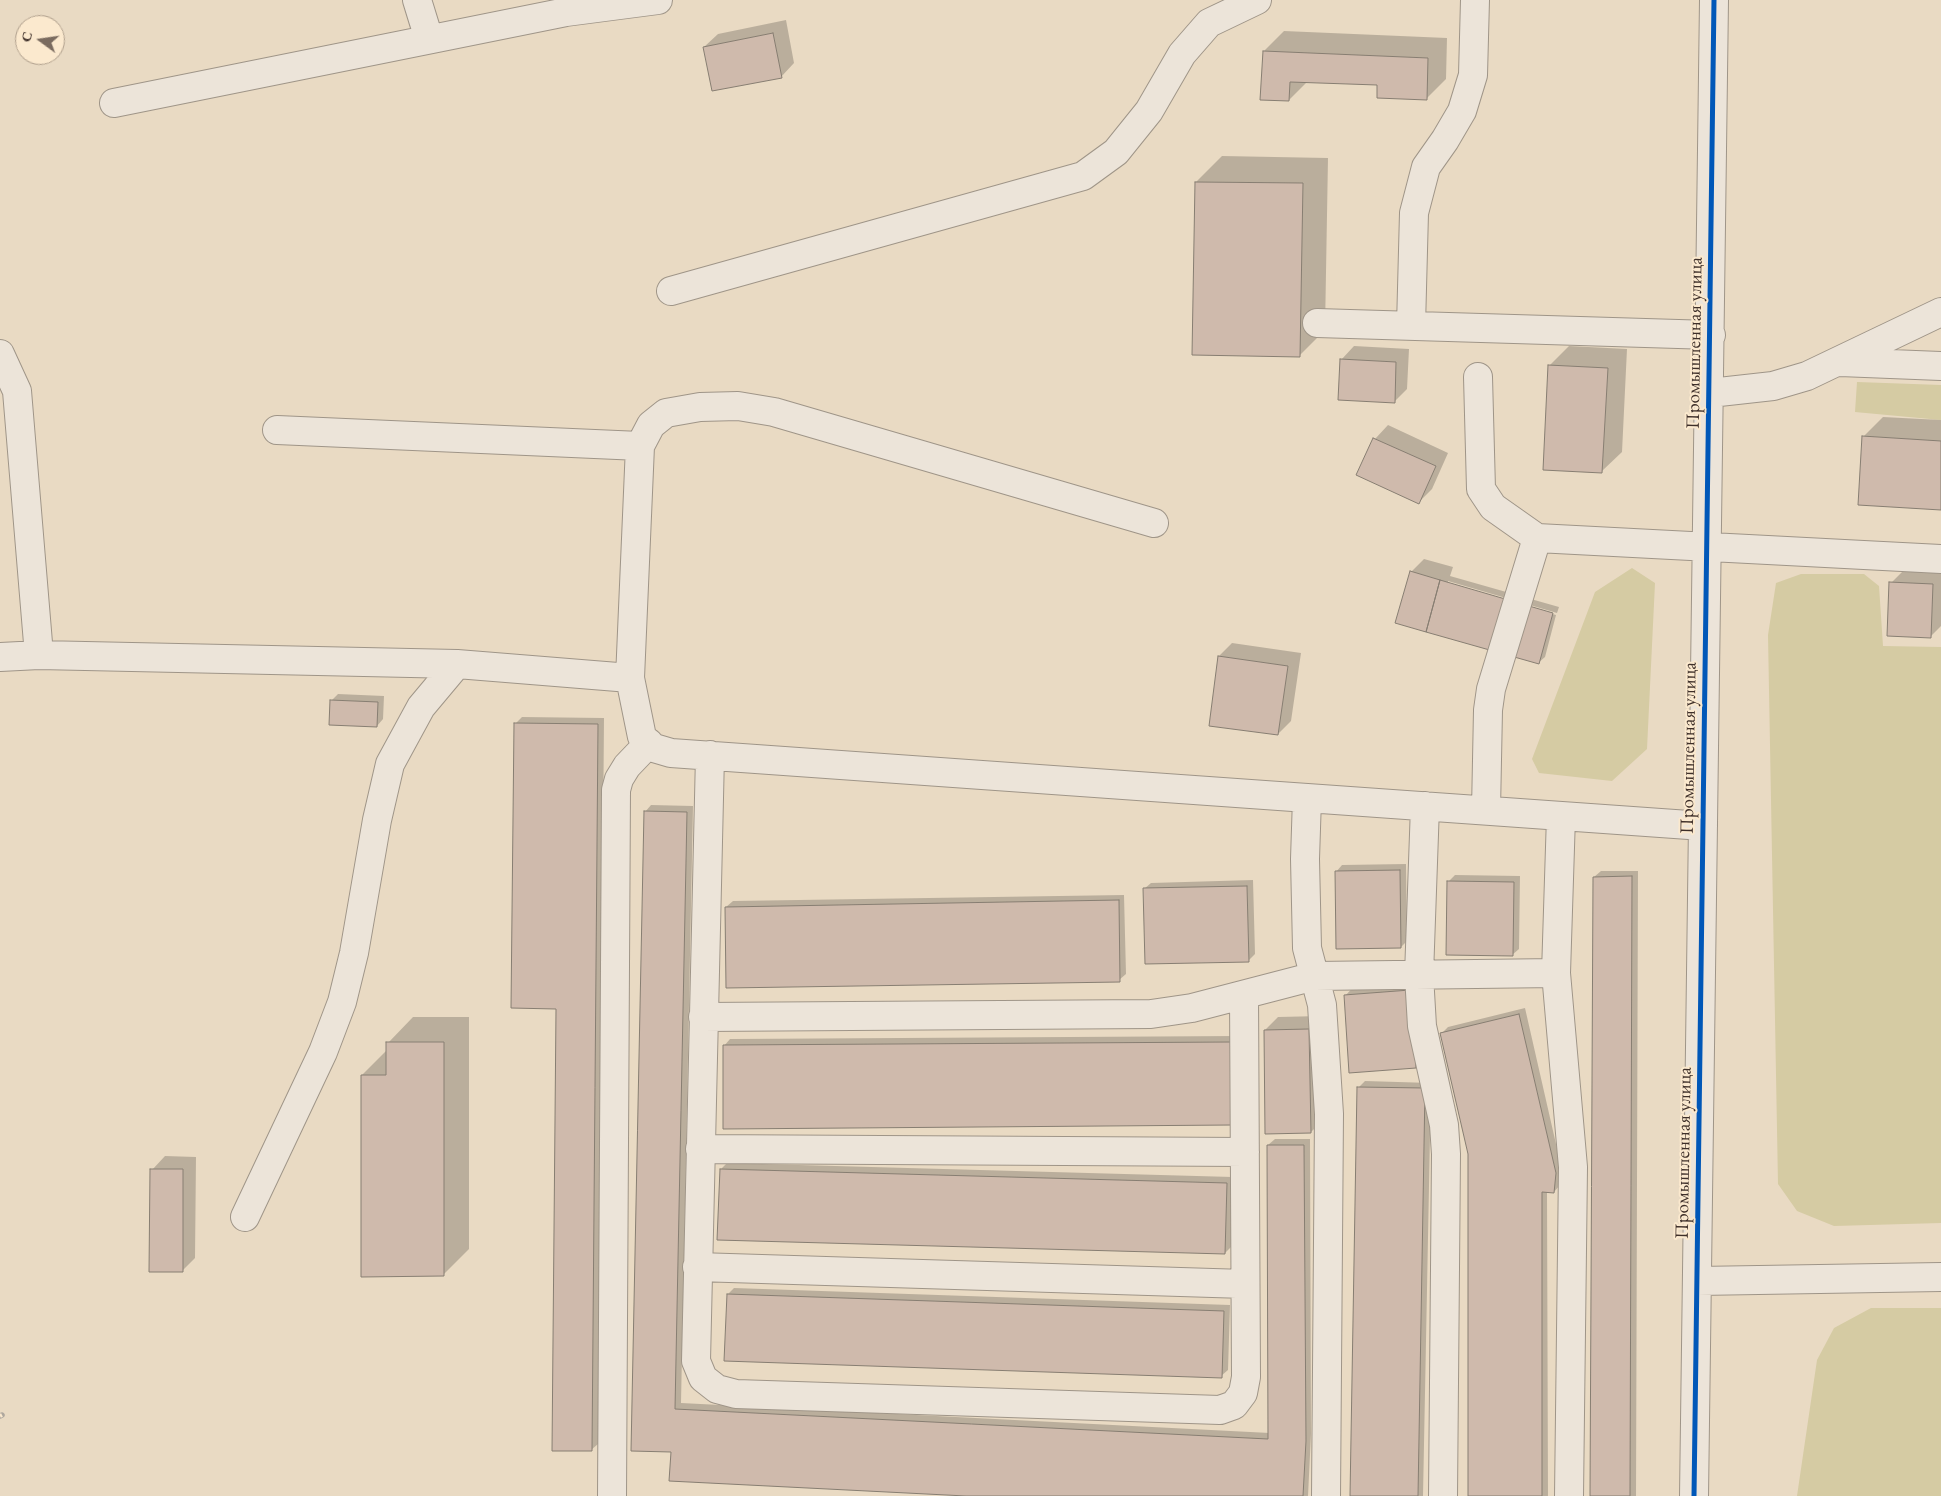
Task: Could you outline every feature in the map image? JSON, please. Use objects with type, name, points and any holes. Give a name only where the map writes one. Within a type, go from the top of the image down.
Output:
[{"type":"street","points":[[416,0],[429,39]]},
{"type":"street","points":[[114,103],[566,12],[658,0]]},
{"type":"street","points":[[671,291],[1083,176],[1116,152],[1149,111],[1182,54],[1209,23],[1257,0]]},
{"type":"street","points":[[1411,326],[1414,213],[1426,167],[1462,111],[1472,75],[1475,0]]},
{"type":"street","name":"Промышленная улица","points":[[1694,1496],[1714,0]]},
{"type":"street","points":[[1710,393],[1773,386],[1807,376],[1941,312]]},
{"type":"street","points":[[1317,323],[1711,335]]},
{"type":"street","points":[[0,354],[16,391],[39,655]]},
{"type":"street","points":[[1838,362],[1941,366]]},
{"type":"street","points":[[1478,377],[1480,489],[1493,507],[1537,538],[1941,559]]},
{"type":"street","points":[[1154,523],[774,412],[738,406],[700,407],[666,413],[651,425],[640,446],[630,678],[642,737],[654,748],[672,753],[1703,826]]},
{"type":"street","points":[[277,430],[640,446]]},
{"type":"street","points":[[1486,810],[1488,710],[1491,689],[1537,538]]},
{"type":"street","points":[[0,657],[39,655],[457,664],[630,678]]},
{"type":"street","points":[[244,1217],[323,1052],[342,1002],[354,953],[377,820],[390,764],[421,707],[457,664]]},
{"type":"street","points":[[612,1496],[616,790],[619,779],[627,766],[649,743]]},
{"type":"street","points":[[710,755],[696,1361],[703,1378],[717,1389],[736,1394],[1220,1410],[1234,1405],[1243,1393],[1246,1376],[1244,995]]},
{"type":"street","points":[[1307,798],[1305,859],[1307,948],[1322,1005],[1329,1114],[1326,1496]]},
{"type":"street","points":[[1425,806],[1419,975],[1422,1026],[1444,1125],[1446,1154],[1443,1496]]},
{"type":"street","points":[[1561,816],[1556,973],[1573,1167],[1568,1496]]},
{"type":"street","points":[[703,1017],[1151,1014],[1192,1008],[1314,976],[1556,973]]},
{"type":"street","points":[[700,1149],[1245,1152]]},
{"type":"street","points":[[698,1268],[1245,1284]]},
{"type":"street","points":[[1698,1281],[1941,1277]]},
{"type":"shaded area","points":[[1857,382],[1941,385],[1941,420],[1855,412]]},
{"type":"shaded area","points":[[1632,568],[1655,583],[1647,749],[1612,781],[1539,773],[1532,759],[1595,592]]},
{"type":"shaded area","points":[[1801,574],[1864,574],[1879,586],[1883,646],[1941,647],[1941,1223],[1834,1226],[1797,1211],[1778,1184],[1768,635],[1776,583]]},
{"type":"shaded area","points":[[1871,1308],[1941,1308],[1941,1496],[1797,1496],[1817,1360],[1834,1328]]},
{"type":"building","points":[[773,33],[782,78],[712,91],[703,47]]},
{"type":"building","points":[[1263,51],[1428,58],[1427,100],[1377,98],[1377,85],[1290,82],[1289,101],[1260,100]]},
{"type":"building","points":[[1195,182],[1303,183],[1300,357],[1192,355]]},
{"type":"building","points":[[1340,359],[1396,362],[1395,403],[1338,400]]},
{"type":"building","points":[[1548,365],[1608,368],[1602,473],[1543,470]]},
{"type":"building","points":[[1862,436],[1941,441],[1941,510],[1858,505]]},
{"type":"building","points":[[1373,438],[1436,466],[1419,504],[1356,475]]},
{"type":"building","points":[[1410,571],[1440,580],[1426,632],[1395,623]]},
{"type":"building","points":[[1440,580],[1553,613],[1539,664],[1426,632]]},
{"type":"building","points":[[1889,582],[1933,584],[1931,638],[1887,636]]},
{"type":"building","points":[[1218,656],[1288,666],[1278,735],[1209,726]]},
{"type":"building","points":[[330,700],[378,702],[377,727],[329,725]]},
{"type":"building","points":[[514,723],[598,724],[592,1451],[552,1451],[556,1009],[511,1008]]},
{"type":"building","points":[[644,811],[687,812],[675,1409],[1268,1439],[1267,1145],[1304,1145],[1306,1441],[1303,1496],[966,1496],[669,1481],[671,1452],[631,1451]]},
{"type":"building","points":[[1400,870],[1401,948],[1336,949],[1335,871]]},
{"type":"building","points":[[1632,876],[1630,1496],[1590,1496],[1593,877]]},
{"type":"building","points":[[1447,881],[1514,882],[1513,956],[1446,955]]},
{"type":"building","points":[[1247,886],[1249,962],[1145,964],[1143,888]]},
{"type":"building","points":[[1119,900],[1120,982],[726,988],[725,907]]},
{"type":"building","points":[[1410,990],[1416,1068],[1349,1073],[1344,995]]},
{"type":"building","points":[[1519,1014],[1556,1173],[1554,1193],[1542,1192],[1542,1496],[1468,1496],[1468,1154],[1440,1033]]},
{"type":"building","points":[[1309,1029],[1311,1133],[1265,1134],[1264,1030]]},
{"type":"building","points":[[386,1042],[444,1042],[444,1276],[361,1277],[361,1075],[386,1075]]},
{"type":"building","points":[[1232,1042],[1232,1125],[723,1129],[723,1045]]},
{"type":"building","points":[[1357,1087],[1425,1088],[1418,1496],[1350,1496]]},
{"type":"building","points":[[150,1169],[183,1169],[183,1272],[149,1272]]},
{"type":"building","points":[[720,1169],[1227,1183],[1225,1254],[717,1240]]},
{"type":"building","points":[[727,1294],[1224,1311],[1222,1378],[724,1361]]},
{"type":"cycle path","points":[[1694,1496],[1714,0]]}]
